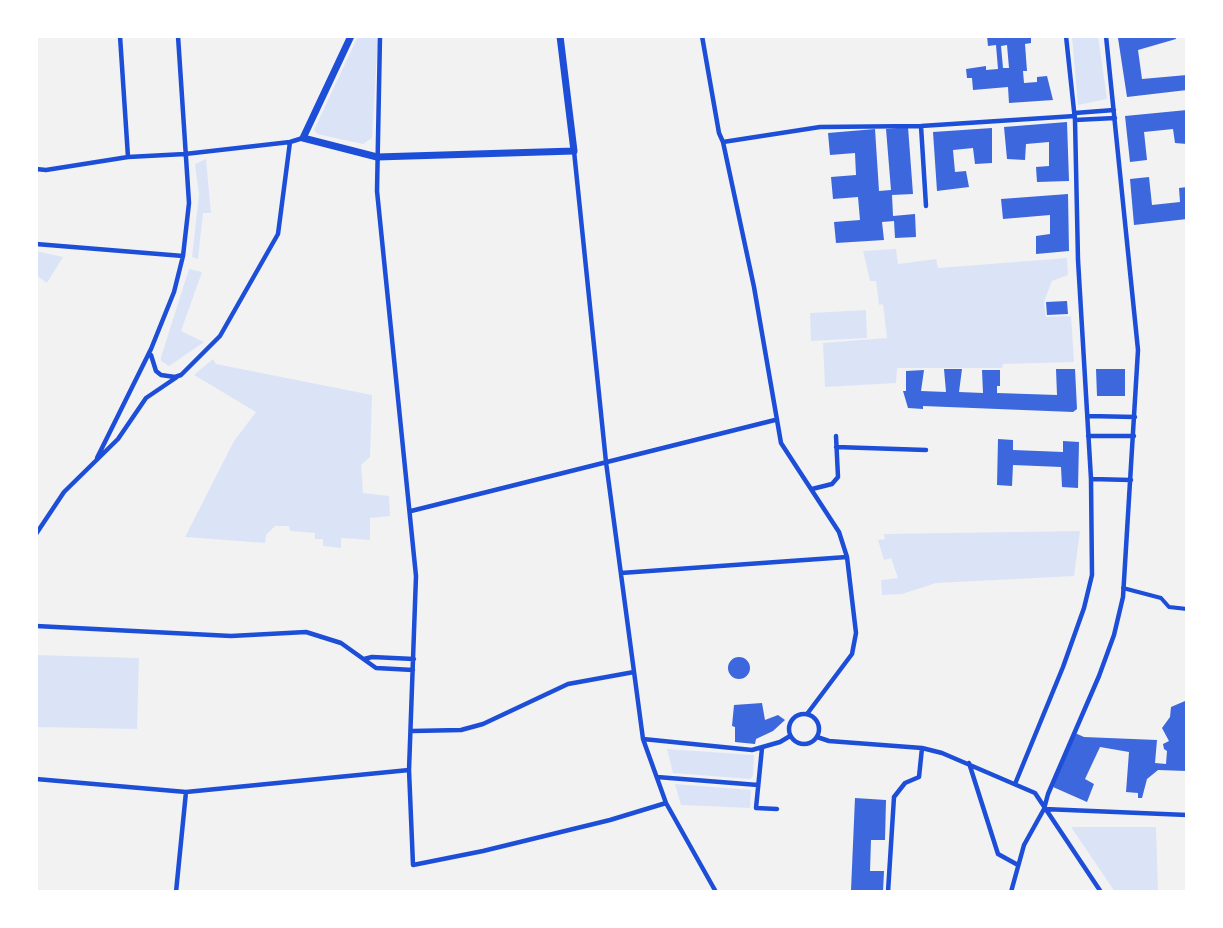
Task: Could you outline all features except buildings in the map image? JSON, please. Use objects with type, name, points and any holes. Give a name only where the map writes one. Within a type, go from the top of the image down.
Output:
[{"type":"main road","points":[[351,36],[303,138],[377,157],[574,151],[560,36]]},
{"type":"street","points":[[120,36],[128,157]]},
{"type":"street","points":[[97,458],[151,349],[174,292],[183,256],[189,203],[178,36]]},
{"type":"street","points":[[380,36],[377,191],[416,576],[409,770],[413,865],[483,851],[610,820],[666,802]]},
{"type":"street","points":[[702,36],[719,132],[754,287],[775,420],[781,443],[796,470],[812,489],[838,532],[847,557],[856,633],[852,654],[807,714]]},
{"type":"street","points":[[1015,784],[1084,608],[1092,575],[1091,479],[1078,260],[1075,116],[1066,36]]},
{"type":"street","points":[[1011,892],[1024,845],[1044,809],[1114,635],[1123,588],[1138,350],[1106,36]]},
{"type":"street","points":[[723,142],[820,127],[921,126],[1075,116],[1114,110]]},
{"type":"street","points":[[1075,116],[1115,118]]},
{"type":"street","points":[[921,126],[926,206]]},
{"type":"street","points":[[36,169],[46,170],[128,157],[185,154],[290,142],[303,138]]},
{"type":"street","points":[[36,534],[64,492],[118,440],[146,398],[181,375],[220,336],[271,250],[281,223],[290,142]]},
{"type":"street","points":[[574,151],[606,462],[643,739],[666,802],[716,892]]},
{"type":"street","points":[[36,244],[183,256]]},
{"type":"street","points":[[151,349],[150,359],[156,371],[168,377],[181,375]]},
{"type":"street","points":[[1088,416],[1135,417]]},
{"type":"street","points":[[411,511],[775,420]]},
{"type":"street","points":[[812,489],[832,484],[838,477],[836,436]]},
{"type":"street","points":[[1088,436],[1134,436]]},
{"type":"street","points":[[836,447],[926,450]]},
{"type":"street","points":[[1091,479],[1131,480]]},
{"type":"street","points":[[621,573],[847,557]]},
{"type":"street","points":[[1123,588],[1161,598],[1168,607],[1187,609]]},
{"type":"street","points":[[36,626],[231,636],[306,633],[341,643],[376,668],[413,670]]},
{"type":"street","points":[[364,659],[372,657],[414,659]]},
{"type":"street","points":[[412,731],[461,730],[483,724],[568,684],[634,672]]},
{"type":"street","points":[[807,714],[816,720],[819,726],[817,737],[807,744],[794,741],[788,728],[791,720],[798,715],[807,714]]},
{"type":"street","points":[[643,739],[752,750],[790,736]]},
{"type":"street","points":[[817,737],[829,741],[922,748],[969,763],[1041,798],[1044,809],[1101,892]]},
{"type":"street","points":[[762,748],[756,808],[777,809]]},
{"type":"street","points":[[888,892],[894,797],[905,783],[918,777],[922,748]]},
{"type":"street","points":[[969,763],[998,854],[1018,865]]},
{"type":"street","points":[[36,779],[186,792],[409,770]]},
{"type":"street","points":[[657,777],[758,785]]},
{"type":"street","points":[[176,892],[186,792]]},
{"type":"street","points":[[1044,809],[1187,815]]},
{"type":"shaded area","points":[[358,36],[378,36],[372,138],[363,144],[317,134],[314,130]]},
{"type":"shaded area","points":[[1072,36],[1098,36],[1107,99],[1078,105]]},
{"type":"shaded area","points":[[206,159],[211,213],[203,213],[198,259],[192,257],[199,194],[195,164]]},
{"type":"shaded area","points":[[896,249],[898,264],[936,259],[938,268],[1067,258],[1068,275],[1052,281],[1044,302],[1046,317],[1071,316],[1074,362],[1003,364],[1002,368],[897,368],[896,383],[825,387],[823,343],[887,338],[883,304],[879,305],[876,281],[870,281],[863,251]]},
{"type":"shaded area","points":[[36,251],[63,257],[47,283],[36,275]]},
{"type":"shaded area","points":[[189,269],[202,272],[181,331],[204,342],[169,366],[161,361],[161,357]]},
{"type":"shaded area","points":[[866,310],[867,338],[811,341],[810,313]]},
{"type":"shaded area","points":[[213,359],[216,364],[372,395],[370,457],[361,465],[363,493],[389,496],[390,516],[370,518],[370,540],[341,538],[341,548],[323,546],[323,539],[315,539],[315,533],[290,531],[289,526],[275,526],[266,535],[265,543],[185,537],[234,441],[256,412],[194,375]]},
{"type":"shaded area","points":[[1080,531],[1074,576],[936,583],[902,594],[882,595],[881,580],[898,578],[891,558],[884,560],[878,540],[885,539],[884,534]]},
{"type":"shaded area","points":[[36,655],[139,658],[137,729],[36,727]]},
{"type":"shaded area","points":[[667,749],[754,755],[753,776],[750,779],[673,773]]},
{"type":"shaded area","points":[[675,784],[751,790],[750,808],[681,805]]},
{"type":"shaded area","points":[[1071,827],[1156,827],[1158,892],[1115,892]]}]
